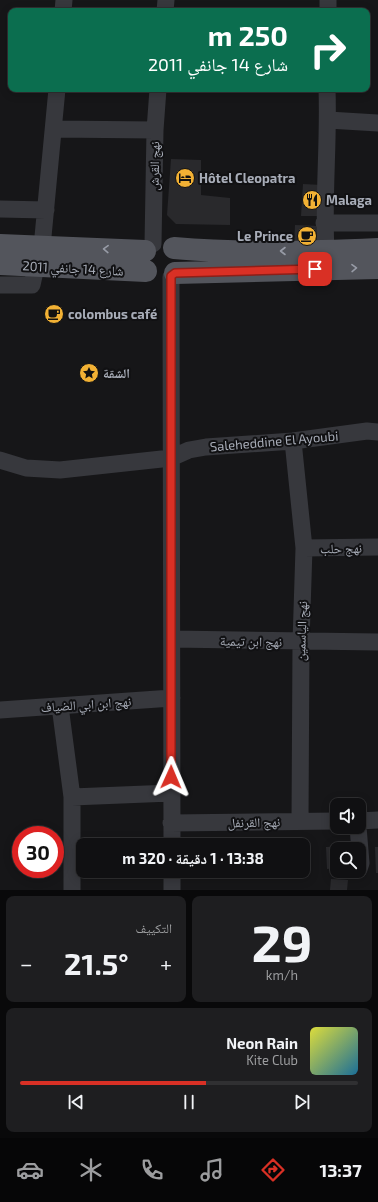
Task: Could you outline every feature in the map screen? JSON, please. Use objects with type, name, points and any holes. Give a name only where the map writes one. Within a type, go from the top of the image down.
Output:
[{"type":"main road","name":"شارع 14 جانفي 2011","points":[[0,245],[39,257]]},
{"type":"main road","name":"شارع 14 جانفي 2011","points":[[0,264],[39,257],[212,251],[326,252],[378,249]]},
{"type":"main road","points":[[173,275],[179,263],[178,252],[155,253],[157,279],[173,275],[378,268]]},
{"type":"street","points":[[0,285],[32,285],[39,257],[46,210],[57,92]]},
{"type":"street","name":"نهج القرش","points":[[155,253],[154,130],[158,92]]},
{"type":"street","points":[[326,252],[324,223],[328,120],[327,92]]},
{"type":"street","points":[[328,120],[378,122]]},
{"type":"street","points":[[54,129],[154,130]]},
{"type":"street","points":[[0,209],[46,210]]},
{"type":"street","points":[[324,223],[378,223]]},
{"type":"street","points":[[172,838],[173,275]]},
{"type":"street","name":"Saleheddine El Ayoubi","points":[[0,460],[26,468],[60,470],[172,458],[189,450],[206,447],[293,441],[366,431],[378,432]]},
{"type":"street","name":"نهج الياسمين","points":[[293,441],[304,548],[301,642],[300,821]]},
{"type":"street","name":"نهج حلب","points":[[304,548],[378,547]]},
{"type":"street","name":"نهج ابن تيمية","points":[[172,639],[378,642]]},
{"type":"street","name":"نهج ابن ابي الضياف","points":[[0,710],[172,698]]},
{"type":"street","points":[[60,706],[72,797],[72,890]]},
{"type":"street","points":[[72,797],[171,793]]},
{"type":"street","points":[[366,820],[378,820]]},
{"type":"street","name":"نهج القرنفل","points":[[172,823],[330,821]]},
{"type":"street","points":[[172,878],[172,890]]},
{"type":"building","name":"Hôtel Cleopatra","points":[[171,159],[201,160],[201,195],[230,198],[230,225],[176,224],[167,215]]},
{"type":"building","name":"Malaga","points":[[303,184],[322,185],[320,216],[301,216]]},
{"type":"building","name":"Le Prince","points":[[295,225],[319,226],[318,247],[294,246]]},
{"type":"building","points":[[326,847],[330,847],[330,869],[327,869]]},
{"type":"building","points":[[375,847],[378,847],[378,873],[376,873]]},
{"type":"building","points":[[331,879],[348,880],[347,890],[330,890]]},
{"type":"place","name":"Hôtel Cleopatra","points":[[185,178]]},
{"type":"place","name":"Malaga","points":[[312,200]]},
{"type":"place","name":"Le Prince","points":[[307,236]]},
{"type":"place","name":"colombus café","points":[[54,314]]},
{"type":"place","name":"الشقة","points":[[89,373]]},
{"type":"route","points":[[171,777],[171,276],[175,273],[315,269]]}]
